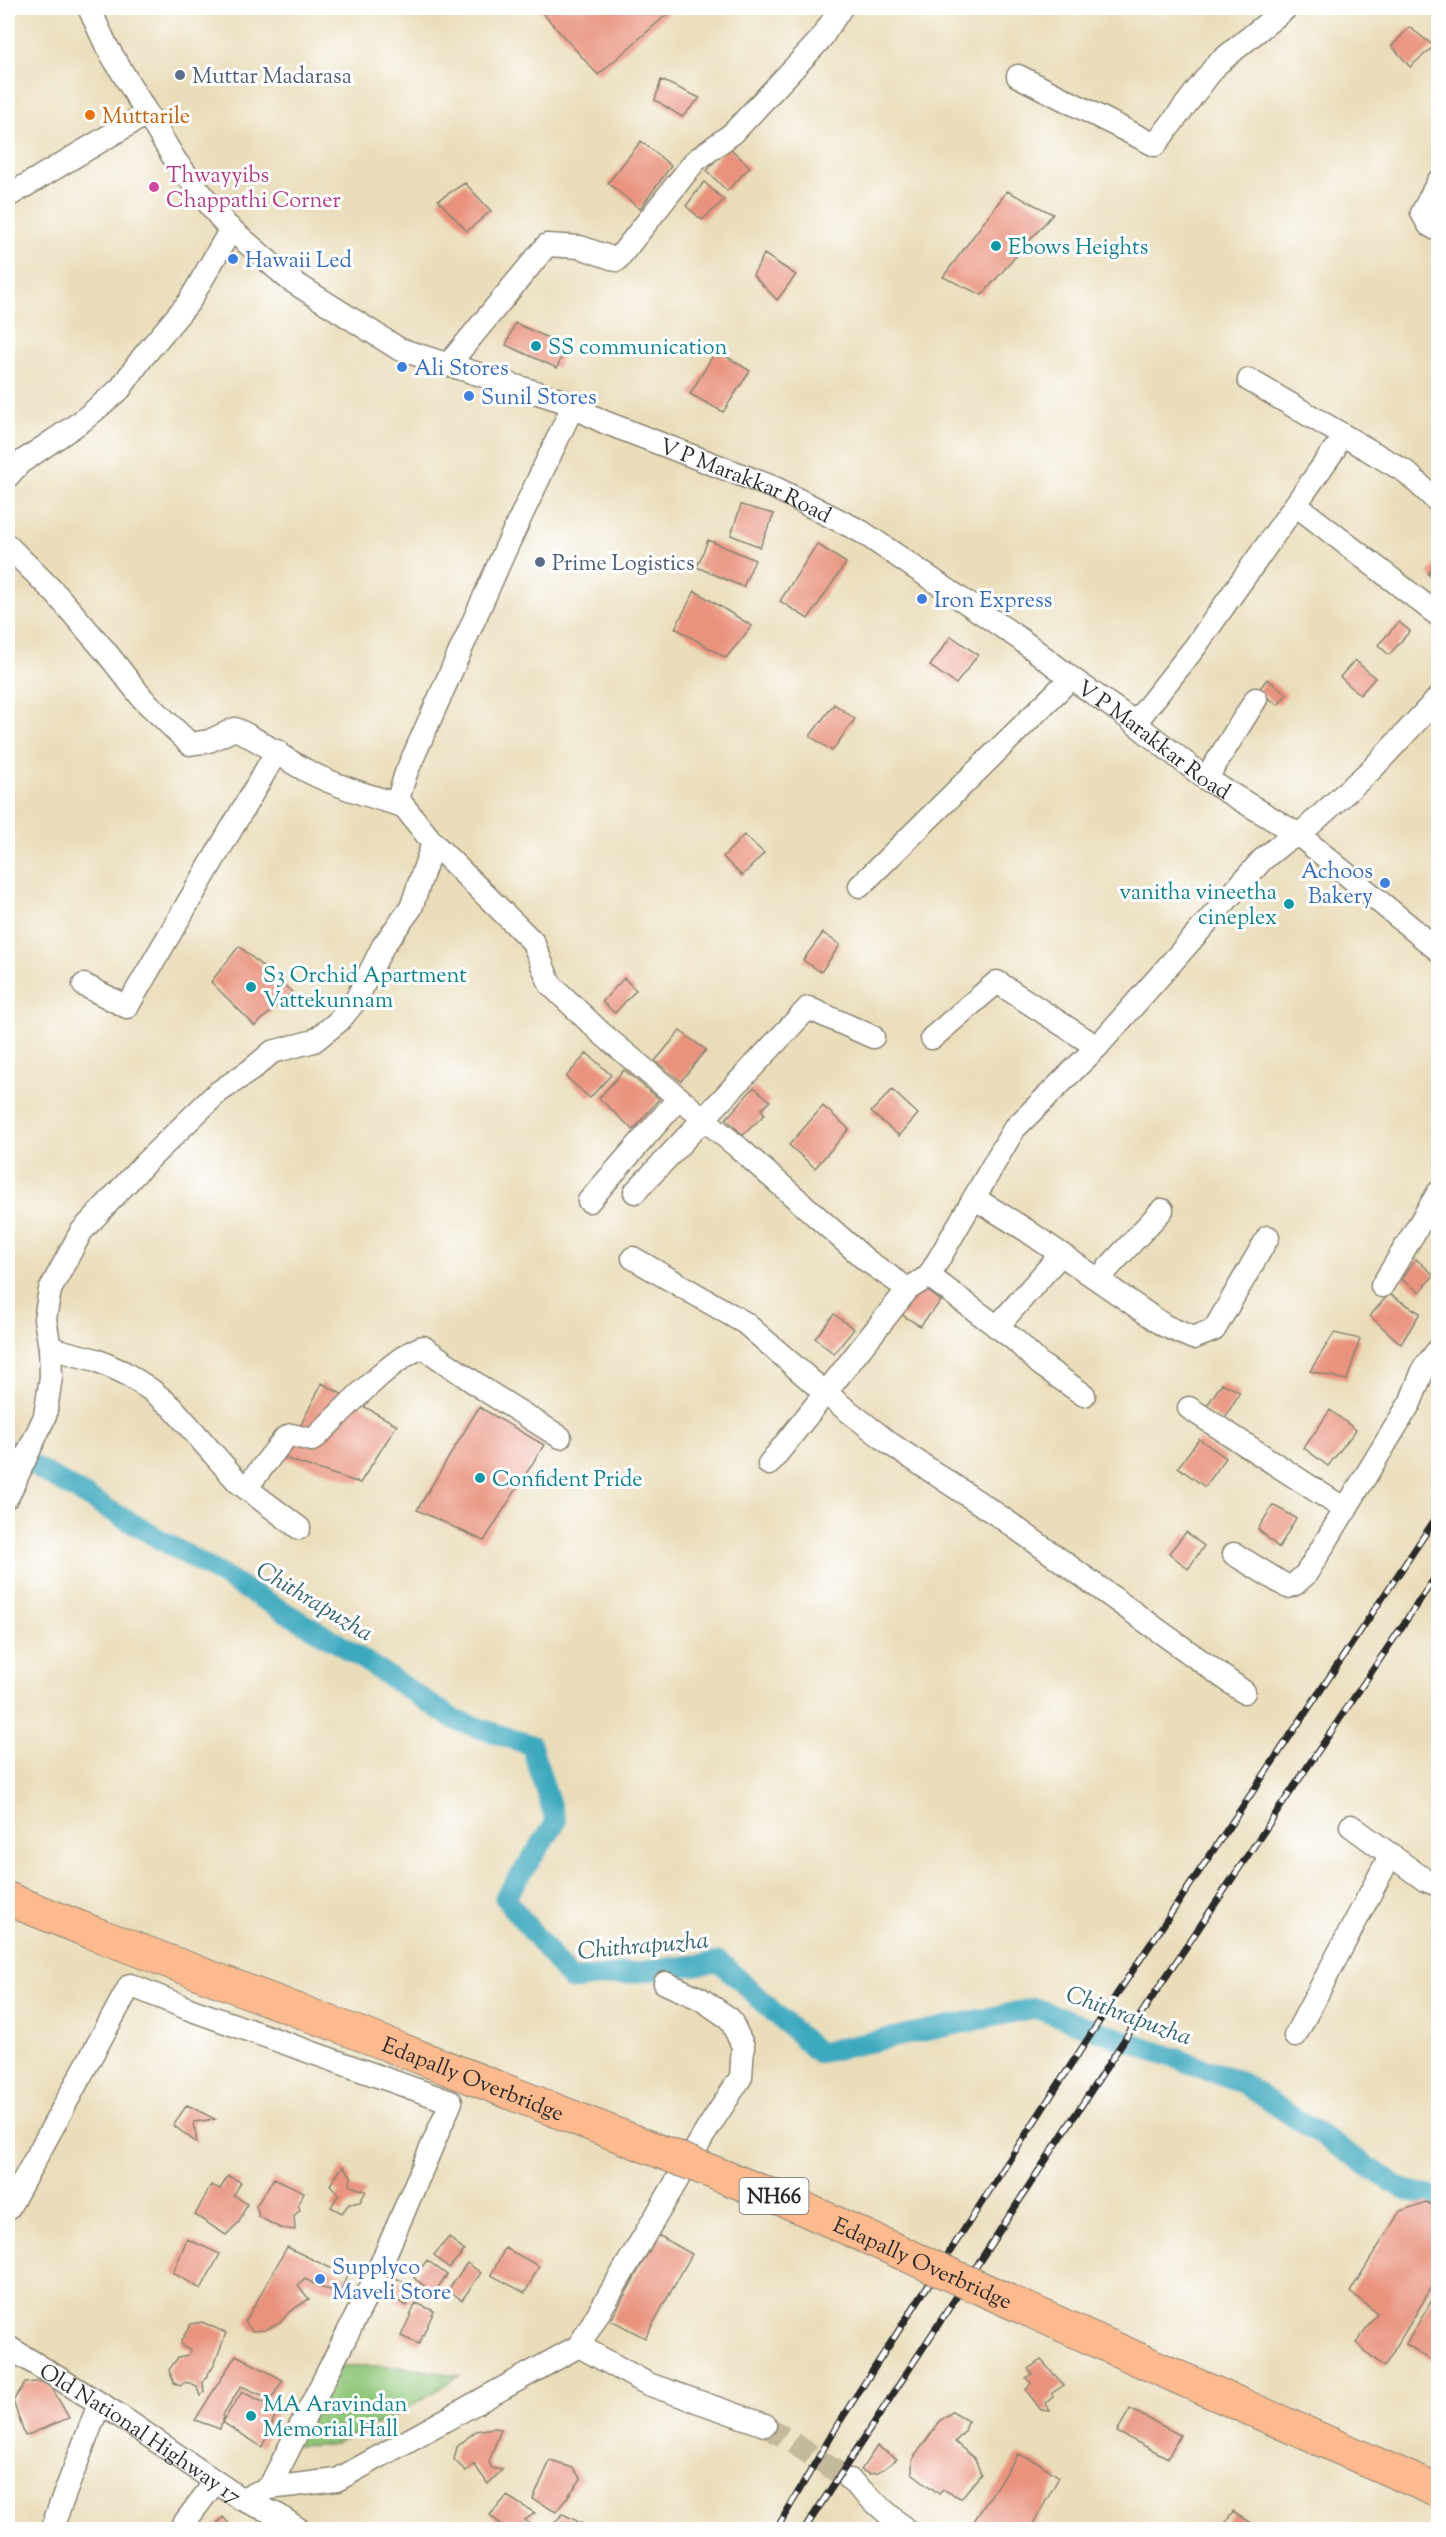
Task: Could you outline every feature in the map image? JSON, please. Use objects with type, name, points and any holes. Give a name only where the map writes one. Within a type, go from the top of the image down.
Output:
[{"type":"highway","name":"Edapally Overbridge","points":[[8,1899],[791,2203],[1180,2379],[1438,2491]]},
{"type":"street","name":"V P Marakkar Road","points":[[89,8],[107,47],[175,160],[231,229],[290,280],[399,349],[560,400],[604,422],[775,488],[862,532],[1020,639],[1135,723],[1206,779],[1299,836],[1438,950]]},
{"type":"street","points":[[448,365],[546,245],[580,247],[617,260],[695,160],[733,134],[820,40],[841,8]]},
{"type":"street","points":[[1018,76],[1155,145],[1217,64],[1286,8]]},
{"type":"street","points":[[8,196],[146,114]]},
{"type":"street","points":[[1438,182],[1422,213],[1429,225],[1438,230]]},
{"type":"street","points":[[12,462],[82,421],[120,389],[141,358],[189,302],[231,229]]},
{"type":"street","points":[[1249,380],[1407,472],[1438,502]]},
{"type":"street","points":[[573,406],[506,548],[406,773],[398,799],[433,843],[533,942],[550,984],[601,1033],[866,1260],[908,1289]]},
{"type":"street","points":[[1135,723],[1195,647],[1334,450]]},
{"type":"street","points":[[1296,505],[1438,615]]},
{"type":"street","points":[[8,546],[57,595],[143,699],[190,744],[209,741],[235,729],[257,738],[305,770],[343,788],[403,806]]},
{"type":"street","points":[[860,886],[1071,678]]},
{"type":"street","points":[[769,1464],[908,1289],[929,1276],[1014,1129],[1097,1047],[1262,860],[1284,842],[1299,836],[1373,768],[1438,698]]},
{"type":"street","points":[[1206,779],[1256,699]]},
{"type":"street","points":[[84,985],[127,1007],[277,752]]},
{"type":"street","points":[[8,1496],[45,1416],[51,1377],[50,1348],[45,1319],[50,1290],[81,1232],[146,1162],[217,1093],[251,1070],[272,1052],[314,1041],[339,1021],[356,1000],[383,946],[411,908],[433,843]]},
{"type":"street","points":[[932,1038],[997,982],[1097,1047]]},
{"type":"street","points":[[635,1192],[808,1008],[873,1037]]},
{"type":"street","points":[[589,1201],[679,1098]]},
{"type":"street","points":[[1382,1286],[1438,1193]]},
{"type":"street","points":[[974,1198],[1061,1254],[1165,1326],[1193,1338],[1214,1330],[1268,1237]]},
{"type":"street","points":[[1098,1279],[1162,1210]]},
{"type":"street","points":[[997,1327],[1061,1254]]},
{"type":"street","points":[[633,1258],[745,1323],[825,1393],[892,1445],[1002,1518],[1244,1692]]},
{"type":"street","points":[[929,1276],[1015,1340],[1040,1364],[1084,1395]]},
{"type":"street","points":[[246,1488],[285,1438],[291,1435],[312,1440],[371,1384],[413,1351],[423,1347],[488,1392],[560,1437]]},
{"type":"street","points":[[50,1348],[96,1360],[125,1373],[151,1390],[172,1407],[237,1482],[298,1527]]},
{"type":"street","points":[[1234,1554],[1284,1585],[1291,1586],[1306,1574],[1410,1403],[1424,1368],[1438,1350]]},
{"type":"street","points":[[1189,1408],[1346,1510]]},
{"type":"street","points":[[1351,1826],[1425,1880],[1438,1885]]},
{"type":"street","points":[[1295,2036],[1390,1854]]},
{"type":"street","points":[[665,1983],[701,1999],[730,2019],[743,2046],[741,2077],[705,2133],[579,2346],[648,2384],[765,2425]]},
{"type":"street","points":[[8,2209],[130,1985],[189,2009],[451,2102],[372,2285],[269,2488]]},
{"type":"street","name":"Old National Highway 17","points":[[8,2347],[99,2404],[241,2499],[269,2488],[337,2480],[579,2346]]},
{"type":"street","points":[[49,2528],[99,2404]]},
{"type":"street","points":[[850,2480],[906,2529]]},
{"type":"street","points":[[179,2529],[215,2482]]},
{"type":"street","points":[[241,2499],[278,2515],[300,2529]]},
{"type":"green space","points":[[324,2366],[392,2366],[460,2376],[385,2421],[330,2445],[281,2446]]},
{"type":"building","points":[[538,8],[674,8],[598,75]]},
{"type":"building","points":[[1409,27],[1434,46],[1410,67],[1392,46]]},
{"type":"building","points":[[661,80],[700,98],[682,117],[655,100]]},
{"type":"building","points":[[641,141],[671,166],[640,209],[608,183]]},
{"type":"building","points":[[727,145],[750,167],[727,191],[707,171]]},
{"type":"building","points":[[704,182],[724,200],[702,220],[686,206]]},
{"type":"building","points":[[465,183],[491,211],[467,231],[438,200]]},
{"type":"building","name":"Ebows Heights","points":[[1007,191],[1053,214],[982,295],[943,277]]},
{"type":"building","points":[[764,254],[796,275],[777,300],[753,275]]},
{"type":"building","name":"SS communication","points":[[515,323],[566,346],[557,368],[506,345]]},
{"type":"building","points":[[716,350],[750,371],[723,412],[690,394]]},
{"type":"building","points":[[741,505],[774,514],[760,547],[731,535]]},
{"type":"building","points":[[708,540],[755,560],[743,587],[697,567]]},
{"type":"building","points":[[817,544],[846,563],[808,619],[780,601]]},
{"type":"building","points":[[1438,561],[1438,583],[1428,574]]},
{"type":"building","points":[[695,591],[752,626],[726,658],[675,628]]},
{"type":"building","points":[[1399,622],[1410,631],[1389,655],[1378,645]]},
{"type":"building","points":[[951,636],[978,655],[956,684],[930,666]]},
{"type":"building","points":[[1355,660],[1375,678],[1360,695],[1340,677]]},
{"type":"building","points":[[1267,679],[1287,694],[1278,705],[1258,691]]},
{"type":"building","points":[[834,704],[855,719],[832,751],[810,736]]},
{"type":"building","points":[[744,835],[764,853],[742,876],[723,857]]},
{"type":"building","points":[[823,933],[840,945],[821,972],[803,960]]},
{"type":"building","name":"S3 Orchid Apartment Vattekunnam","points":[[239,946],[292,992],[255,1026],[211,982]]},
{"type":"building","points":[[624,978],[636,990],[615,1013],[602,1002]]},
{"type":"building","points":[[680,1031],[706,1050],[681,1081],[655,1061]]},
{"type":"building","points":[[587,1053],[611,1075],[590,1098],[566,1077]]},
{"type":"building","points":[[624,1070],[659,1099],[633,1130],[599,1098]]},
{"type":"building","points":[[754,1087],[770,1101],[761,1110],[765,1114],[743,1135],[726,1119]]},
{"type":"building","points":[[892,1090],[918,1114],[899,1136],[871,1112]]},
{"type":"building","points":[[823,1106],[849,1129],[815,1168],[789,1145]]},
{"type":"building","points":[[1416,1259],[1434,1275],[1420,1292],[1401,1279]]},
{"type":"building","points":[[920,1285],[941,1301],[920,1326],[896,1311]]},
{"type":"building","points":[[1389,1294],[1420,1313],[1401,1344],[1370,1316]]},
{"type":"building","points":[[834,1314],[854,1329],[834,1354],[815,1338]]},
{"type":"building","points":[[1334,1333],[1360,1339],[1347,1380],[1310,1371]]},
{"type":"building","points":[[322,1383],[397,1425],[360,1483],[284,1458]]},
{"type":"building","points":[[1222,1383],[1240,1392],[1223,1421],[1204,1410]]},
{"type":"building","name":"Confident Pride","points":[[479,1407],[544,1445],[484,1541],[417,1510]]},
{"type":"building","points":[[1330,1410],[1356,1430],[1328,1466],[1304,1448]]},
{"type":"building","points":[[1199,1439],[1226,1458],[1205,1487],[1178,1467]]},
{"type":"building","points":[[1273,1505],[1296,1518],[1279,1548],[1258,1529]]},
{"type":"building","points":[[1186,1532],[1204,1546],[1188,1569],[1169,1553]]},
{"type":"building","points":[[187,2105],[215,2119],[194,2122],[197,2143],[173,2125]]},
{"type":"building","points":[[343,2166],[351,2176],[350,2186],[366,2191],[360,2202],[349,2204],[342,2213],[331,2207],[339,2194],[330,2185]]},
{"type":"building","points":[[228,2176],[241,2182],[234,2195],[247,2204],[239,2222],[226,2235],[195,2215],[211,2185],[220,2189]]},
{"type":"building","points":[[274,2178],[304,2192],[298,2204],[300,2210],[294,2216],[295,2230],[280,2228],[259,2217],[256,2206]]},
{"type":"building","points":[[1426,2202],[1438,2208],[1438,2277],[1384,2367],[1356,2343],[1377,2313],[1350,2292],[1400,2211]]},
{"type":"building","points":[[658,2235],[692,2254],[645,2338],[611,2320]]},
{"type":"building","points":[[449,2237],[464,2251],[449,2268],[434,2255]]},
{"type":"building","points":[[187,2239],[220,2254],[201,2289],[173,2273]]},
{"type":"building","points":[[287,2247],[347,2276],[340,2292],[322,2288],[305,2279],[298,2286],[309,2299],[289,2312],[280,2323],[265,2330],[252,2331],[245,2322]]},
{"type":"building","points":[[505,2248],[539,2266],[525,2293],[491,2275]]},
{"type":"building","points":[[427,2260],[447,2275],[434,2293],[414,2278]]},
{"type":"building","points":[[467,2263],[481,2273],[462,2300],[448,2290]]},
{"type":"building","points":[[389,2274],[416,2289],[407,2306],[380,2291]]},
{"type":"building","points":[[1438,2290],[1438,2365],[1406,2344]]},
{"type":"building","points":[[416,2303],[434,2311],[419,2344],[401,2336]]},
{"type":"building","points":[[202,2322],[226,2333],[215,2363],[203,2382],[204,2392],[200,2396],[197,2387],[186,2382],[180,2386],[174,2383],[169,2370],[178,2357],[188,2355],[191,2351],[182,2346],[181,2341],[191,2324]]},
{"type":"building","points":[[236,2355],[283,2380],[271,2399],[241,2386],[224,2413],[220,2429],[195,2420]]},
{"type":"building","points":[[1041,2360],[1064,2385],[1052,2393],[1053,2397],[1046,2403],[1050,2411],[1041,2410],[1026,2390],[1031,2383],[1026,2378],[1032,2374],[1028,2369]]},
{"type":"building","points":[[48,2381],[69,2418],[25,2436],[13,2401],[25,2383]]},
{"type":"building","name":"MA Aravindan Memorial Hall","points":[[242,2392],[278,2409],[262,2447],[222,2422]]},
{"type":"building","points":[[1130,2409],[1180,2435],[1168,2458],[1117,2432]]},
{"type":"building","points":[[952,2412],[968,2421],[965,2431],[955,2442],[975,2459],[981,2474],[961,2498],[943,2490],[939,2494],[912,2473],[912,2460],[940,2421]]},
{"type":"building","points":[[501,2429],[489,2462],[492,2468],[502,2470],[488,2484],[474,2464],[466,2471],[454,2460],[457,2447],[466,2439],[476,2431]]},
{"type":"building","points":[[877,2446],[897,2459],[878,2473],[869,2474],[861,2470]]},
{"type":"building","points":[[1018,2454],[1039,2463],[1059,2477],[1030,2530],[968,2530]]},
{"type":"building","points":[[550,2461],[573,2468],[581,2479],[556,2512],[533,2499]]},
{"type":"building","points":[[507,2496],[535,2513],[525,2520],[536,2530],[498,2530],[501,2525],[490,2515]]},
{"type":"building","points":[[1233,2511],[1262,2530],[1221,2530]]},
{"type":"building","points":[[563,2514],[589,2527],[592,2530],[547,2530]]},
{"type":"building","points":[[223,2517],[235,2530],[212,2530]]},
{"type":"waterway","name":"Chithrapuzha","points":[[8,1451],[333,1640],[455,1720],[531,1745],[556,1822],[505,1898],[571,1980],[720,1962],[818,2053],[1035,2008],[1239,2081],[1402,2189],[1438,2198]]},
{"type":"tunnel","points":[[765,2425],[850,2480]]},
{"type":"railway","points":[[776,2530],[838,2424],[1117,1994],[1438,1515]]},
{"type":"railway","points":[[804,2530],[1149,2002],[1438,1573]]},
{"type":"place","name":"Muttar Madarasa","points":[[180,75]]},
{"type":"place","name":"Muttarile","points":[[90,115]]},
{"type":"place","name":"Thwayyibs Chappathi Corner","points":[[154,187]]},
{"type":"place","name":"Ebows Heights","points":[[996,246]]},
{"type":"place","name":"Hawaii Led","points":[[233,259]]},
{"type":"place","name":"SS communication","points":[[536,346]]},
{"type":"place","name":"Ali Stores","points":[[402,367]]},
{"type":"place","name":"Sunil Stores","points":[[469,396]]},
{"type":"place","name":"Prime Logistics","points":[[540,562]]},
{"type":"place","name":"Iron Express","points":[[922,599]]},
{"type":"place","name":"Achoos Bakery","points":[[1385,883]]},
{"type":"place","name":"vanitha vineetha cineplex","points":[[1289,904]]},
{"type":"place","name":"S3 Orchid Apartment Vattekunnam","points":[[251,987]]},
{"type":"place","name":"Confident Pride","points":[[480,1478]]},
{"type":"place","name":"Supplyco Maveli Store","points":[[320,2279]]},
{"type":"place","name":"MA Aravindan Memorial Hall","points":[[251,2416]]}]
